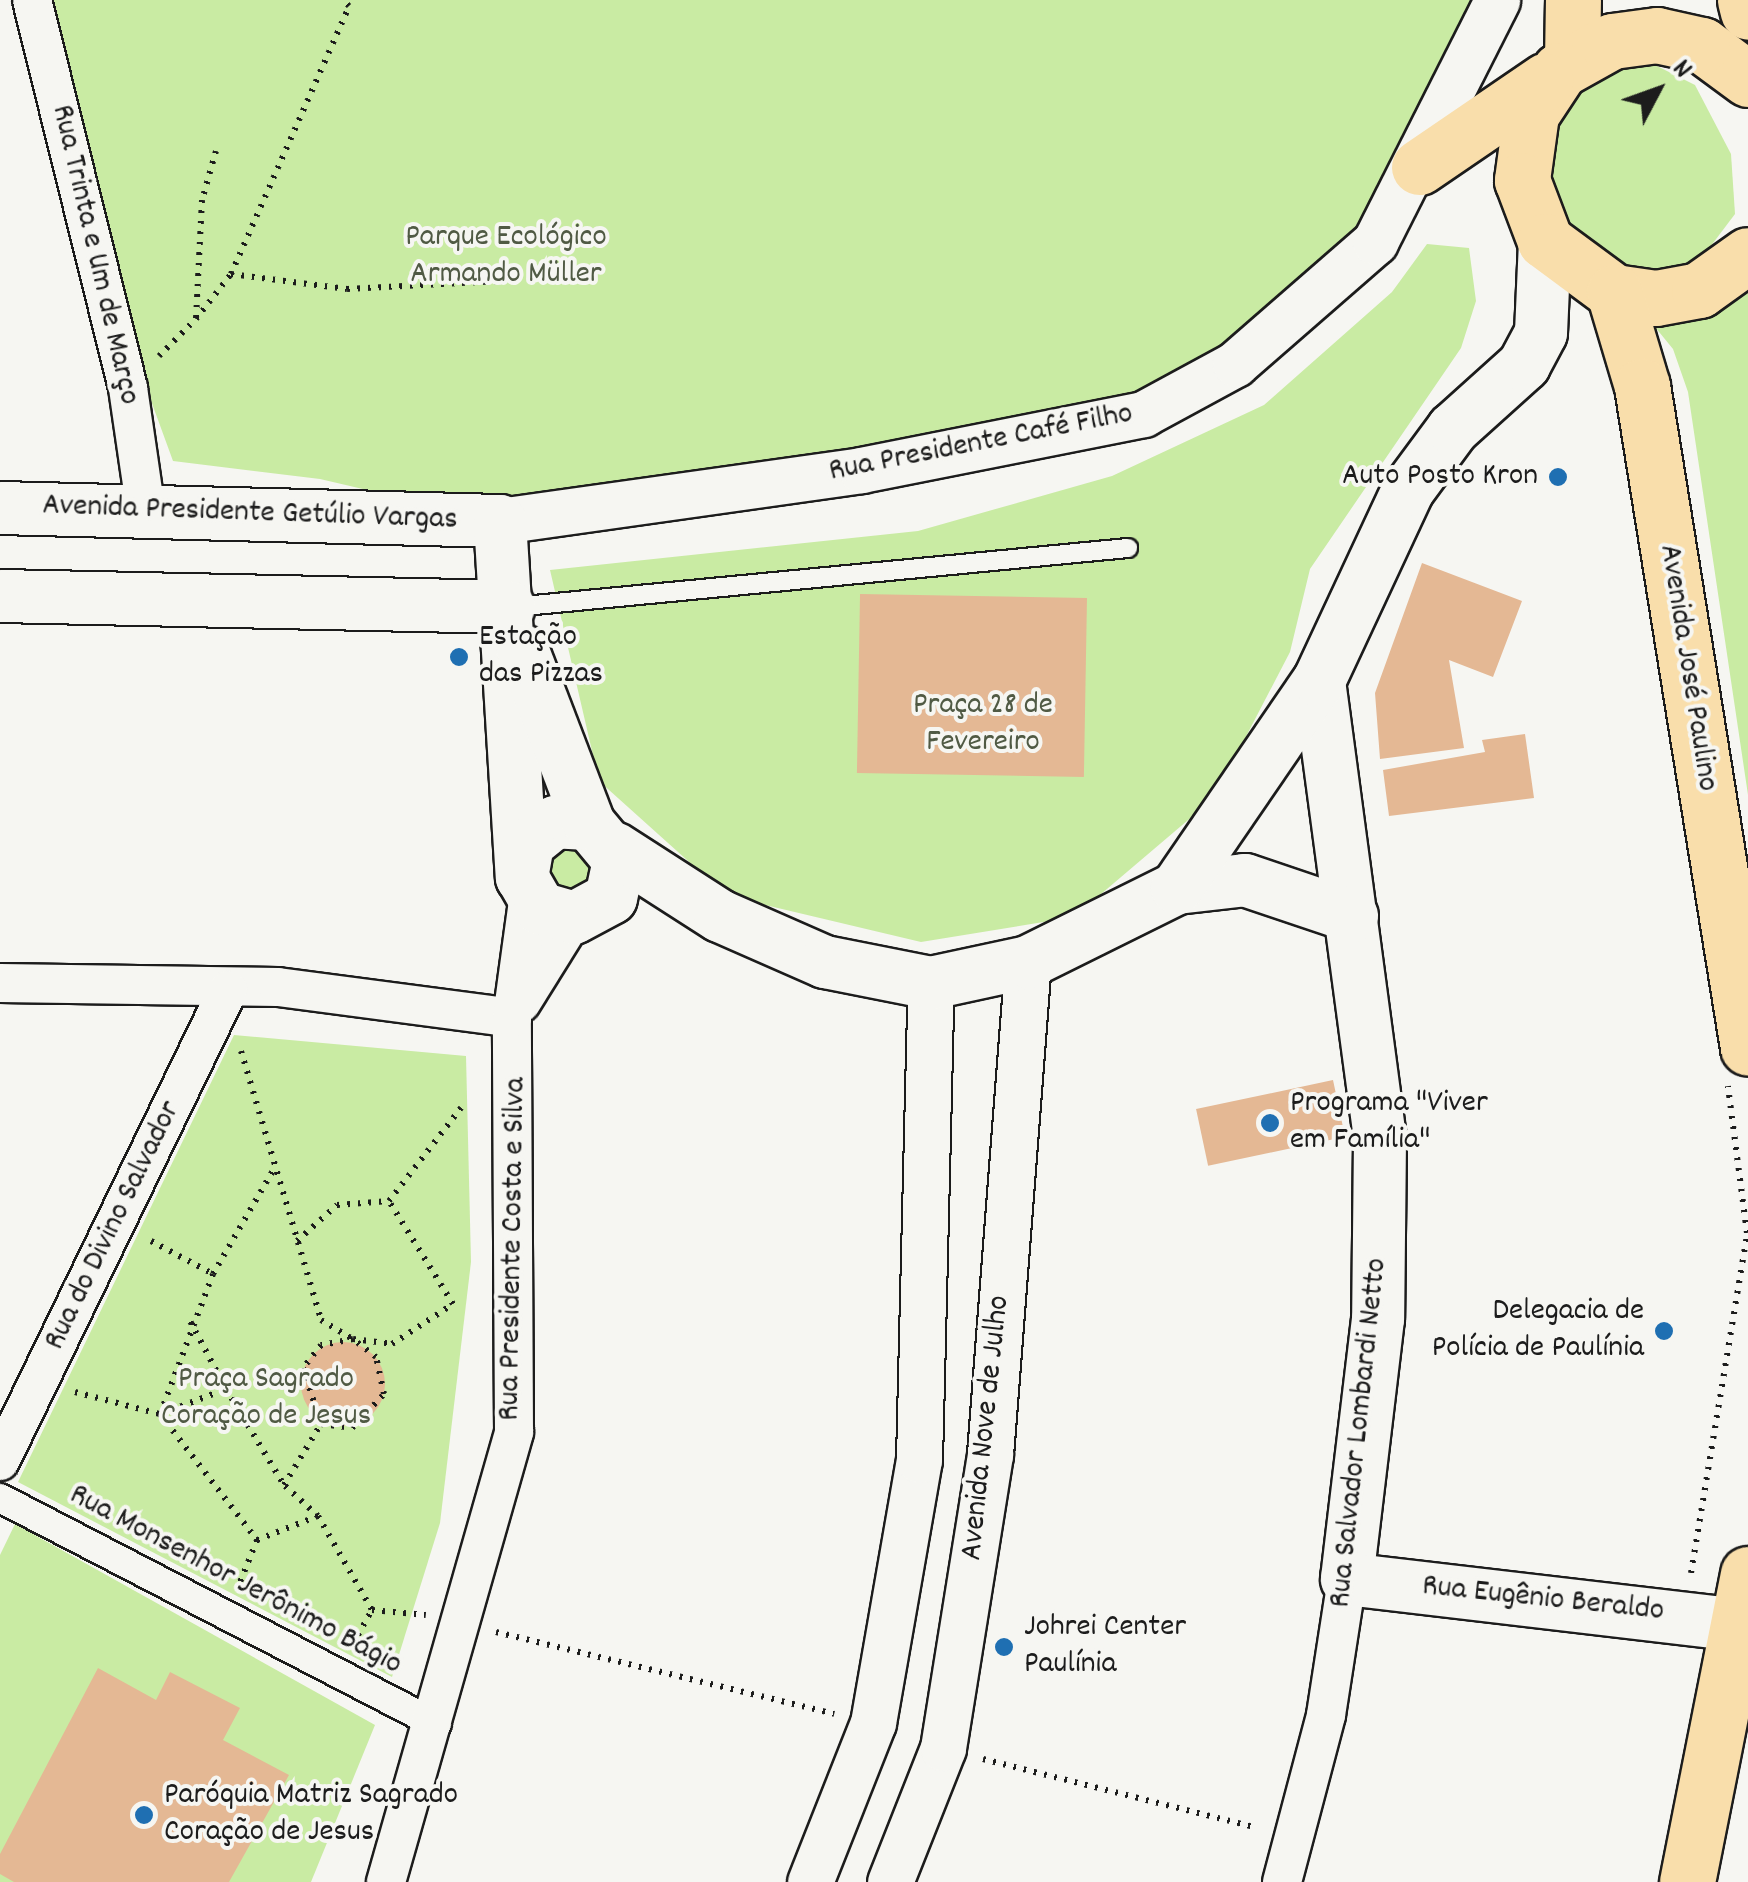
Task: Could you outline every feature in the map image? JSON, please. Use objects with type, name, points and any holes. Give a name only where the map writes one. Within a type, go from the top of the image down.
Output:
[{"type":"main road","points":[[1177,888],[1320,682],[1408,490],[1541,333],[1545,241],[1522,180],[1523,146],[1566,66],[1573,0]]},
{"type":"main road","points":[[1746,0],[1748,12]]},
{"type":"main road","points":[[1420,167],[1466,144],[1566,66],[1612,41],[1657,35],[1702,45],[1748,79]]},
{"type":"main road","points":[[1545,241],[1614,292],[1656,298],[1699,290],[1748,254]]},
{"type":"main road","name":"Avenida José Paulino","points":[[1614,292],[1642,386],[1748,1048]]},
{"type":"main road","name":"Avenida Presidente Getúlio Vargas","points":[[1,509],[500,521]]},
{"type":"main road","points":[[500,521],[509,607],[507,750],[554,901]]},
{"type":"main road","points":[[0,596],[509,607]]},
{"type":"main road","points":[[509,607],[602,836],[616,886],[554,901]]},
{"type":"main road","name":"Rua Salvador Lombardi Netto","points":[[1320,682],[1380,1140],[1378,1319],[1348,1578]]},
{"type":"main road","points":[[554,901],[540,831],[602,836],[720,916],[825,962],[932,983],[1028,962],[1177,888],[1245,880],[1352,916]]},
{"type":"main road","points":[[554,901],[720,916]]},
{"type":"main road","name":"Rua Eugênio Beraldo","points":[[1348,1578],[1745,1608]]},
{"type":"main road","points":[[1688,1882],[1745,1608]]},
{"type":"street","name":"Rua Trinta e Um de Março","points":[[32,0],[128,388],[146,511]]},
{"type":"street","name":"Rua Presidente Café Filho","points":[[500,521],[862,470],[1142,414],[1309,308],[1375,242],[1420,167],[1496,0]]},
{"type":"street","name":"Rua Presidente Costa e Silva","points":[[386,1882],[437,1726],[514,1432],[512,1018],[554,901]]},
{"type":"street","points":[[0,983],[228,990],[278,987],[512,1018],[554,901]]},
{"type":"street","name":"Avenida Nove de Julho","points":[[890,1882],[943,1748],[990,1454],[1028,962]]},
{"type":"street","name":"Avenida Nove de Julho","points":[[810,1882],[874,1723],[919,1460],[932,983]]},
{"type":"street","name":"Rua do Divino Salvador","points":[[0,1461],[228,990]]},
{"type":"street","name":"Rua Monsenhor Jerônimo Bágio","points":[[0,1498],[437,1726]]},
{"type":"street","name":"Rua Salvador Lombardi Netto","points":[[1282,1882],[1296,1838],[1348,1578]]},
{"type":"lane","points":[[509,607],[1128,548]]},
{"type":"path","points":[[128,388],[198,317],[231,274],[253,212],[349,6],[344,0]]},
{"type":"path","points":[[198,317],[202,200],[216,151]]},
{"type":"path","points":[[231,274],[346,289],[499,280]]},
{"type":"path","points":[[241,1050],[322,1320],[376,1357],[384,1394],[352,1428],[321,1424]]},
{"type":"path","points":[[297,1241],[338,1205],[389,1201],[461,1108]]},
{"type":"path","points":[[160,1414],[190,1321],[275,1166]]},
{"type":"path","points":[[284,1485],[321,1424],[303,1368],[321,1346],[353,1339],[392,1344],[454,1304],[389,1201]]},
{"type":"path","points":[[1692,1572],[1748,1232]]},
{"type":"path","points":[[150,1242],[213,1274]]},
{"type":"path","points":[[190,1321],[284,1485],[318,1516],[372,1610]]},
{"type":"path","points":[[68,1390],[160,1414],[226,1389]]},
{"type":"path","points":[[160,1414],[256,1540]]},
{"type":"path","points":[[237,1588],[256,1540],[318,1516]]},
{"type":"path","points":[[372,1610],[464,1624],[874,1723]]},
{"type":"path","points":[[352,1646],[372,1610]]},
{"type":"path","points":[[943,1748],[1296,1838]]},
{"type":"green space","name":"Parque Ecológico Armando Müller","points":[[52,0],[1497,0],[1375,242],[1143,414],[500,521],[320,479],[173,461],[146,387]]},
{"type":"green space","points":[[1616,60],[1655,65],[1695,85],[1731,154],[1735,214],[1701,259],[1672,275],[1584,260],[1549,195],[1558,104]]},
{"type":"green space","name":"Praça 28 de Fevereiro","points":[[1427,244],[1469,248],[1476,301],[1461,348],[1310,569],[1290,652],[1214,798],[1074,917],[921,942],[727,896],[599,781],[550,570],[918,531],[1112,476],[1264,405],[1392,292]]},
{"type":"green space","points":[[1748,276],[1748,795],[1688,392],[1673,349],[1646,316],[1693,322]]},
{"type":"green space","points":[[569,841],[595,872],[574,905],[528,865]]},
{"type":"green space","name":"Praça Sagrado Coração de Jesus","points":[[234,1035],[466,1056],[471,1262],[440,1523],[392,1677],[18,1482]]},
{"type":"green space","points":[[15,1524],[375,1725],[311,1882],[0,1882],[0,1555]]},
{"type":"building","points":[[1422,563],[1522,601],[1493,677],[1449,660],[1464,748],[1380,759],[1375,693]]},
{"type":"building","points":[[860,594],[1087,598],[1084,777],[857,773]]},
{"type":"building","points":[[1525,734],[1534,798],[1389,816],[1383,770],[1485,752],[1482,740]]},
{"type":"building","name":"Programa \"Viver em Família\"","points":[[1333,1080],[1345,1137],[1208,1166],[1196,1109]]},
{"type":"building","points":[[343,1342],[359,1345],[373,1354],[382,1368],[382,1400],[373,1414],[359,1423],[343,1426],[327,1423],[313,1414],[304,1400],[301,1384],[304,1368],[313,1354],[327,1345]]},
{"type":"building","name":"Paróquia Matriz Sagrado Coração de Jesus","points":[[98,1668],[156,1700],[170,1672],[240,1708],[223,1740],[289,1775],[229,1882],[14,1882],[0,1874],[0,1854]]},
{"type":"place","name":"Auto Posto Kron","points":[[1558,477]]},
{"type":"place","name":"Estação das Pizzas","points":[[459,657]]},
{"type":"place","name":"Programa \"Viver em Família\"","points":[[1270,1123]]},
{"type":"place","name":"Delegacia de Polícia de Paulínia","points":[[1664,1331]]},
{"type":"place","name":"Johrei Center Paulínia","points":[[1004,1647]]},
{"type":"place","name":"Paróquia Matriz Sagrado Coração de Jesus","points":[[144,1815]]}]
